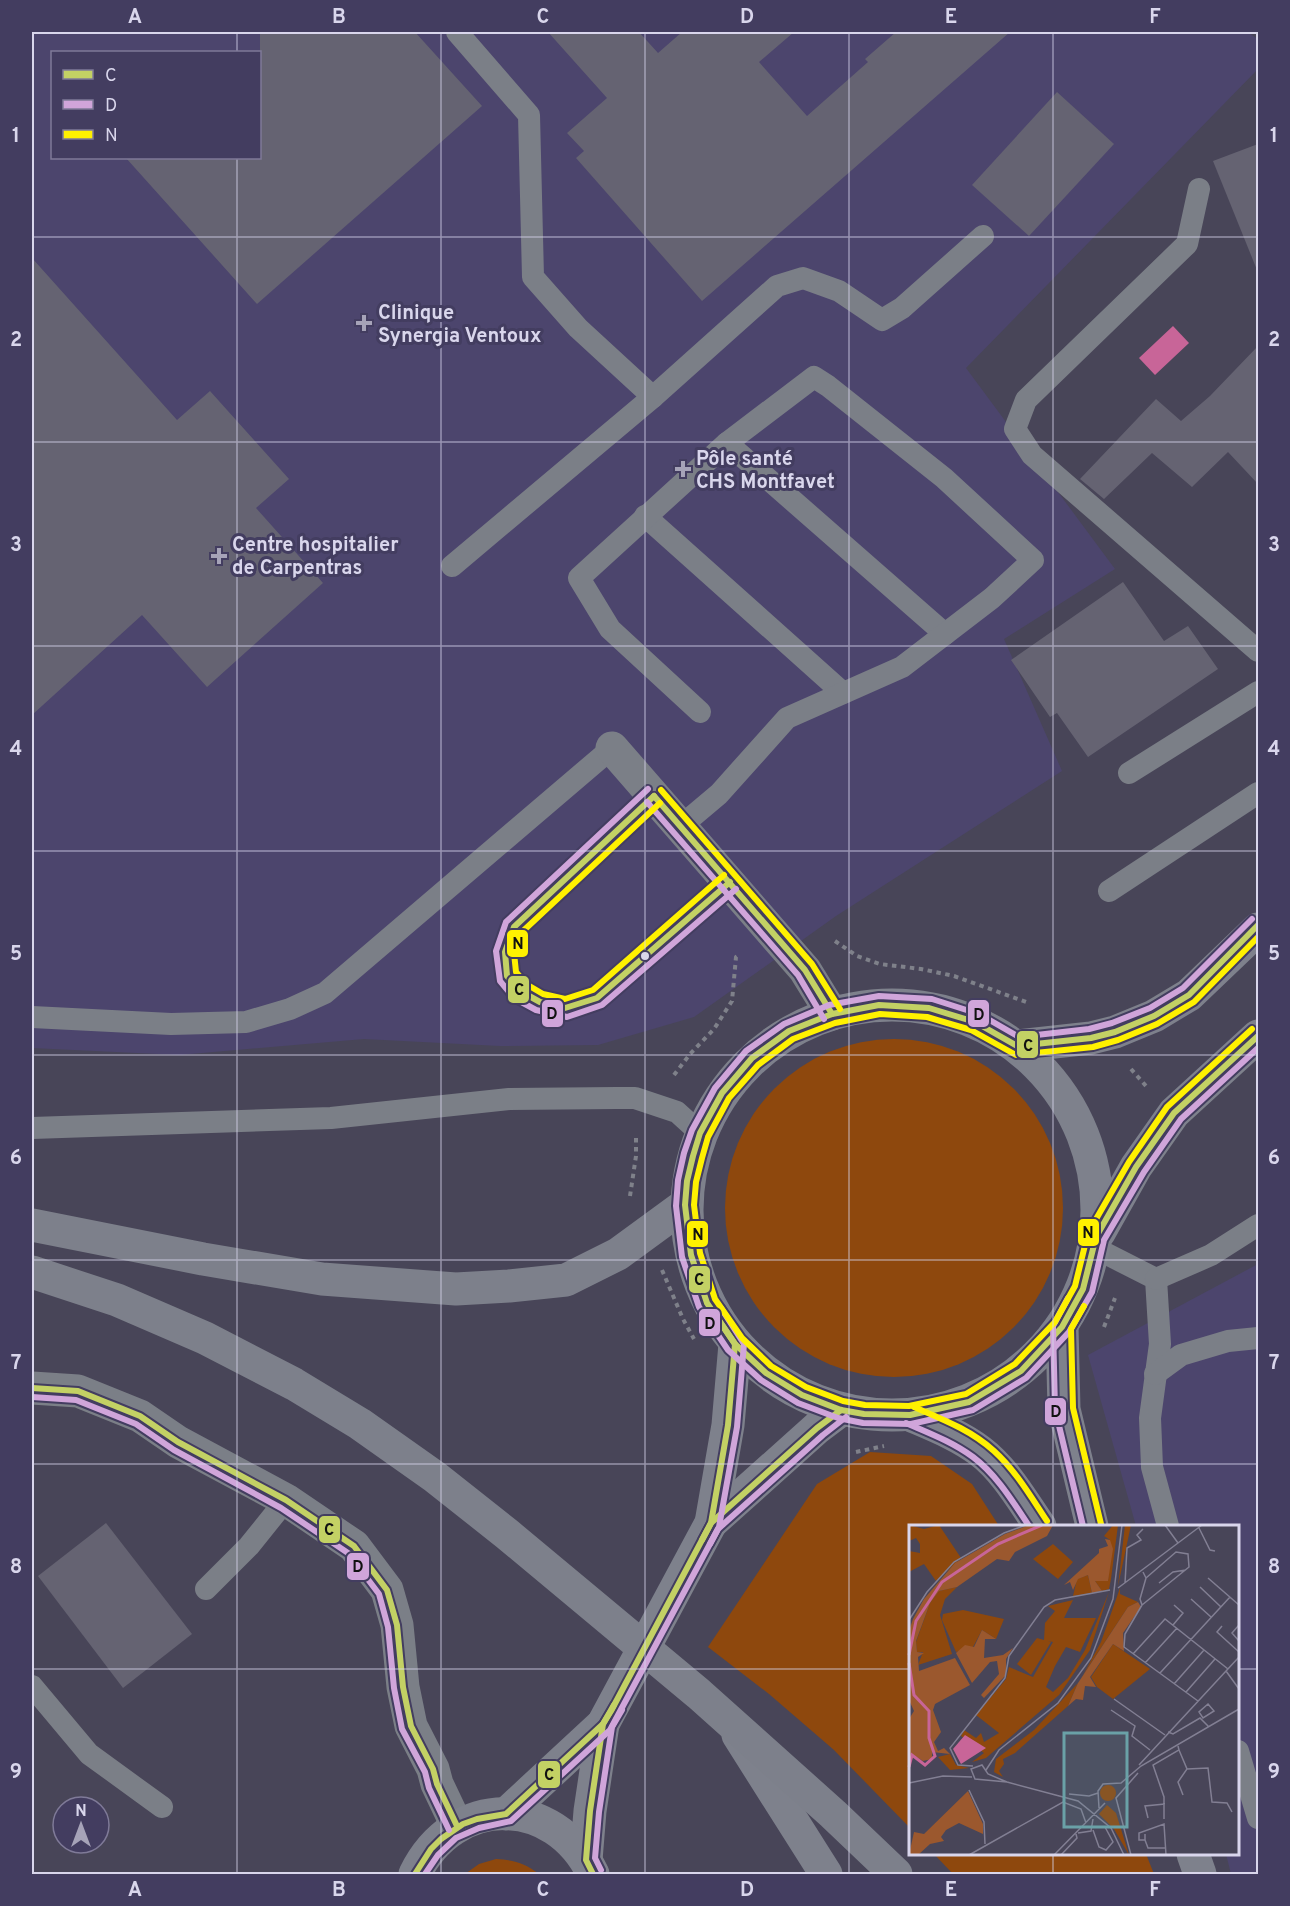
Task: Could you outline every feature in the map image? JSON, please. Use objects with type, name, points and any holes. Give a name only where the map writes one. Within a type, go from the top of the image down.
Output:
[{"type":"main road","points":[[1017,1046],[1091,1038],[1115,1032],[1154,1016],[1189,995],[1253,932]]},
{"type":"main road","points":[[1096,1243],[1097,1184],[1082,1131],[1056,1085],[1017,1046],[975,1022],[929,1008],[879,1005],[832,1014],[789,1031],[752,1058],[722,1093],[700,1133],[687,1181],[685,1205],[691,1255],[707,1303],[735,1344],[766,1373],[802,1395],[841,1410],[864,1414],[910,1415],[969,1402],[1021,1371],[1062,1326],[1083,1289],[1096,1243],[1136,1167],[1174,1113],[1258,1035]]},
{"type":"main road","points":[[32,1225],[203,1259],[322,1279],[456,1289],[566,1280],[618,1254],[685,1205]]},
{"type":"main road","points":[[32,1272],[117,1300],[205,1338],[294,1384],[360,1424],[435,1477],[507,1534],[731,1723],[833,1814],[896,1875]]},
{"type":"main road","points":[[1062,1326],[1064,1409],[1092,1525]]},
{"type":"main road","points":[[590,1867],[590,1811],[607,1718],[705,1533],[728,1425],[735,1344]]},
{"type":"main road","points":[[705,1533],[817,1428],[841,1410]]},
{"type":"main road","points":[[910,1415],[951,1433],[979,1450],[995,1465],[1039,1525]]},
{"type":"main road","points":[[506,1814],[607,1718]]},
{"type":"main road","points":[[731,1723],[826,1875]]},
{"type":"main road","points":[[415,1875],[432,1847],[457,1826],[489,1815],[506,1814],[529,1817],[552,1827],[571,1841],[590,1867]]},
{"type":"main road","points":[[1193,1855],[1200,1875]]},
{"type":"street","points":[[612,748],[805,970],[832,1014]]},
{"type":"street","points":[[32,1388],[78,1391],[140,1416],[178,1442],[286,1500],[354,1546],[387,1590],[397,1624],[403,1687],[411,1726],[433,1769],[437,1784],[457,1826]]},
{"type":"lane","points":[[457,32],[529,115],[533,277],[578,328],[652,397]]},
{"type":"lane","points":[[1199,189],[1187,244],[1026,400],[1016,429],[1032,455],[1258,651]]},
{"type":"lane","points":[[452,566],[652,397],[777,286],[803,278],[839,291],[882,320],[902,308],[983,236]]},
{"type":"lane","points":[[681,826],[719,794],[787,718],[902,667],[992,598],[1033,560],[944,478],[814,377],[727,443],[579,578],[610,629],[700,712]]},
{"type":"lane","points":[[727,443],[945,634]]},
{"type":"lane","points":[[645,516],[843,693]]},
{"type":"lane","points":[[1129,773],[1258,692]]},
{"type":"lane","points":[[32,1017],[192,1023],[246,1022],[290,1009],[325,993],[612,748]]},
{"type":"lane","points":[[1109,891],[1258,792]]},
{"type":"lane","points":[[654,796],[514,927],[505,952],[507,976],[520,991],[540,1002],[565,1008],[597,998],[730,882]]},
{"type":"lane","points":[[32,1128],[332,1118],[509,1099],[635,1098],[677,1112],[700,1133]]},
{"type":"lane","points":[[1156,1279],[1211,1255],[1258,1227]]},
{"type":"lane","points":[[1096,1243],[1156,1279]]},
{"type":"lane","points":[[1156,1279],[1160,1344],[1150,1418],[1152,1467],[1167,1525]]},
{"type":"lane","points":[[1155,1374],[1180,1356],[1228,1341],[1258,1338]]},
{"type":"lane","points":[[206,1589],[249,1546],[286,1500]]},
{"type":"lane","points":[[32,1686],[89,1754],[162,1807]]},
{"type":"lane","points":[[1239,1754],[1258,1818]]},
{"type":"path","points":[[628,1204],[636,1156],[635,1081],[669,1083],[690,1054],[714,1029],[732,1001],[736,957],[769,927]]},
{"type":"path","points":[[831,937],[857,956],[880,964],[954,976],[1033,1004]]},
{"type":"path","points":[[1115,1032],[1117,1054],[1160,1102],[1174,1113]]},
{"type":"path","points":[[618,1254],[632,1277],[658,1261],[698,1347]]},
{"type":"path","points":[[1103,1329],[1129,1264]]},
{"type":"path","points":[[848,1454],[866,1448],[886,1446]]},
{"type":"shaded area","name":"Pôle santé CHS Montfavet","points":[[32,32],[1247,32],[1258,39],[1258,69],[966,368],[1115,569],[1004,639],[1062,771],[836,916],[694,1017],[598,1045],[500,1046],[364,1039],[179,1055],[32,1048]]},
{"type":"shaded area","points":[[1173,326],[1189,343],[1155,375],[1139,358]]},
{"type":"shaded area","points":[[894,1039],[943,1046],[974,1059],[1001,1077],[1025,1101],[1043,1128],[1056,1159],[1063,1208],[1056,1257],[1043,1288],[1025,1315],[1001,1339],[974,1357],[943,1370],[894,1377],[845,1370],[814,1357],[787,1339],[763,1315],[745,1288],[732,1257],[725,1208],[732,1159],[745,1128],[763,1101],[787,1077],[814,1059],[845,1046]]},
{"type":"shaded area","points":[[1258,1264],[1258,1874],[1231,1874],[1226,1855],[1239,1855],[1239,1525],[1136,1525],[1088,1355]]},
{"type":"shaded area","points":[[870,1452],[931,1456],[972,1484],[998,1525],[909,1525],[909,1827],[834,1750],[769,1694],[708,1647],[817,1484]]},
{"type":"shaded area","points":[[935,1855],[1146,1855],[1154,1874],[953,1874]]},
{"type":"shaded area","points":[[496,1859],[519,1863],[539,1874],[465,1874],[479,1864]]},
{"type":"building","points":[[260,32],[415,32],[482,106],[257,304],[127,159],[261,159]]},
{"type":"building","points":[[548,32],[639,32],[658,53],[682,32],[794,32],[759,62],[807,116],[868,62],[865,59],[896,32],[1010,32],[702,301],[576,158],[584,151],[567,133],[607,98]]},
{"type":"building","points":[[1057,92],[1114,144],[1029,236],[972,185]]},
{"type":"building","points":[[1258,144],[1258,269],[1257,270],[1213,161]]},
{"type":"building","points":[[32,258],[177,420],[210,391],[289,479],[256,508],[323,583],[207,687],[142,615],[32,715]]},
{"type":"building","points":[[1258,346],[1258,484],[1228,452],[1192,487],[1152,453],[1104,499],[1080,479],[1156,399],[1181,421],[1210,396]]},
{"type":"building","points":[[1123,582],[1164,641],[1188,626],[1218,669],[1088,757],[1057,713],[1050,717],[1011,660]]},
{"type":"building","points":[[106,1523],[192,1634],[123,1688],[38,1576]]},
{"type":"transit line","name":"D","points":[[648,789],[506,922],[496,951],[500,981],[514,998],[536,1010],[567,1017],[602,1005],[736,889]]},
{"type":"transit line","name":"N","points":[[661,790],[812,964],[840,1009]]},
{"type":"transit line","name":"C","points":[[654,796],[514,927],[505,952],[507,976],[520,991],[540,1002],[565,1008],[597,998],[730,882]]},
{"type":"transit line","name":"C","points":[[654,796],[805,970],[832,1014]]},
{"type":"transit line","name":"D","points":[[647,802],[798,975],[824,1019]]},
{"type":"transit line","name":"N","points":[[660,803],[522,932],[514,953],[516,972],[526,984],[543,994],[565,999],[593,990],[724,875]]},
{"type":"transit line","name":"D","points":[[1252,919],[1183,988],[1150,1008],[1112,1023],[1089,1029],[1019,1037],[979,1014],[932,999],[879,996],[829,1005],[784,1024],[746,1051],[715,1088],[692,1130],[684,1153],[678,1180],[676,1206],[682,1257],[699,1307],[728,1350],[761,1380],[798,1403],[838,1418],[863,1423],[911,1424],[973,1410],[1026,1378],[1069,1332],[1092,1292],[1104,1240],[1144,1172],[1181,1119],[1258,1048]]},
{"type":"transit line","name":"C","points":[[1258,925],[1189,995],[1154,1016],[1115,1032],[1091,1038],[1017,1046],[975,1022],[929,1008],[879,1005],[832,1014],[789,1031],[752,1058],[722,1093],[700,1133],[693,1156],[687,1181],[685,1205],[691,1255],[707,1303],[735,1344],[766,1373],[802,1395],[841,1410],[864,1414],[910,1415],[969,1402],[1021,1371],[1062,1327],[1083,1289],[1096,1237],[1136,1167],[1174,1113],[1258,1036]]},
{"type":"transit line","name":"N","points":[[1252,1029],[1167,1107],[1129,1162],[1088,1233],[1075,1286],[1055,1322],[1015,1364],[966,1394],[909,1406],[865,1405],[843,1401],[806,1387],[771,1366],[742,1338],[715,1299],[700,1253],[694,1205],[696,1182],[708,1137],[729,1098],[758,1065],[793,1039],[835,1023],[880,1014],[927,1017],[971,1030],[1016,1055],[1093,1047],[1118,1040],[1157,1024],[1194,1002],[1258,937]]},
{"type":"transit line","name":"D","points":[[1068,1298],[1053,1326],[1055,1409],[1083,1525]]},
{"type":"transit line","name":"N","points":[[1084,1306],[1071,1329],[1073,1408],[1101,1524]]},
{"type":"transit line","name":"D","points":[[425,1874],[438,1855],[456,1838],[479,1828],[511,1821],[610,1730],[719,1527],[737,1427],[744,1344],[721,1308]]},
{"type":"transit line","name":"C","points":[[415,1874],[431,1849],[463,1824],[506,1814],[603,1724],[611,1711],[711,1523],[728,1425],[735,1344],[714,1313]]},
{"type":"transit line","name":"C","points":[[32,1388],[78,1391],[140,1416],[178,1442],[286,1500],[354,1546],[387,1590],[397,1625],[403,1687],[411,1726],[433,1769],[437,1784],[457,1826]]},
{"type":"transit line","name":"D","points":[[32,1397],[76,1400],[136,1424],[174,1450],[281,1508],[348,1553],[379,1594],[388,1627],[394,1688],[402,1729],[425,1772],[429,1788],[449,1830]]},
{"type":"transit line","name":"N","points":[[914,1407],[966,1431],[994,1451],[1016,1476],[1047,1521]]},
{"type":"transit line","name":"C","points":[[702,1540],[711,1523],[817,1428],[841,1410]]},
{"type":"transit line","name":"D","points":[[710,1544],[718,1529],[846,1417]]},
{"type":"transit line","name":"D","points":[[906,1423],[941,1438],[982,1464],[1004,1489],[1028,1525]]},
{"type":"transit line","name":"C","points":[[593,1874],[586,1860],[590,1811],[603,1724],[614,1705]]},
{"type":"transit line","name":"D","points":[[601,1870],[595,1858],[599,1812],[612,1727],[622,1710]]},
{"type":"place","name":"Clinique Synergia Ventoux","points":[[364,323]]},
{"type":"place","name":"Pôle santé CHS Montfavet","points":[[683,469]]},
{"type":"place","name":"Centre hospitalier de Carpentras","points":[[219,556]]}]
